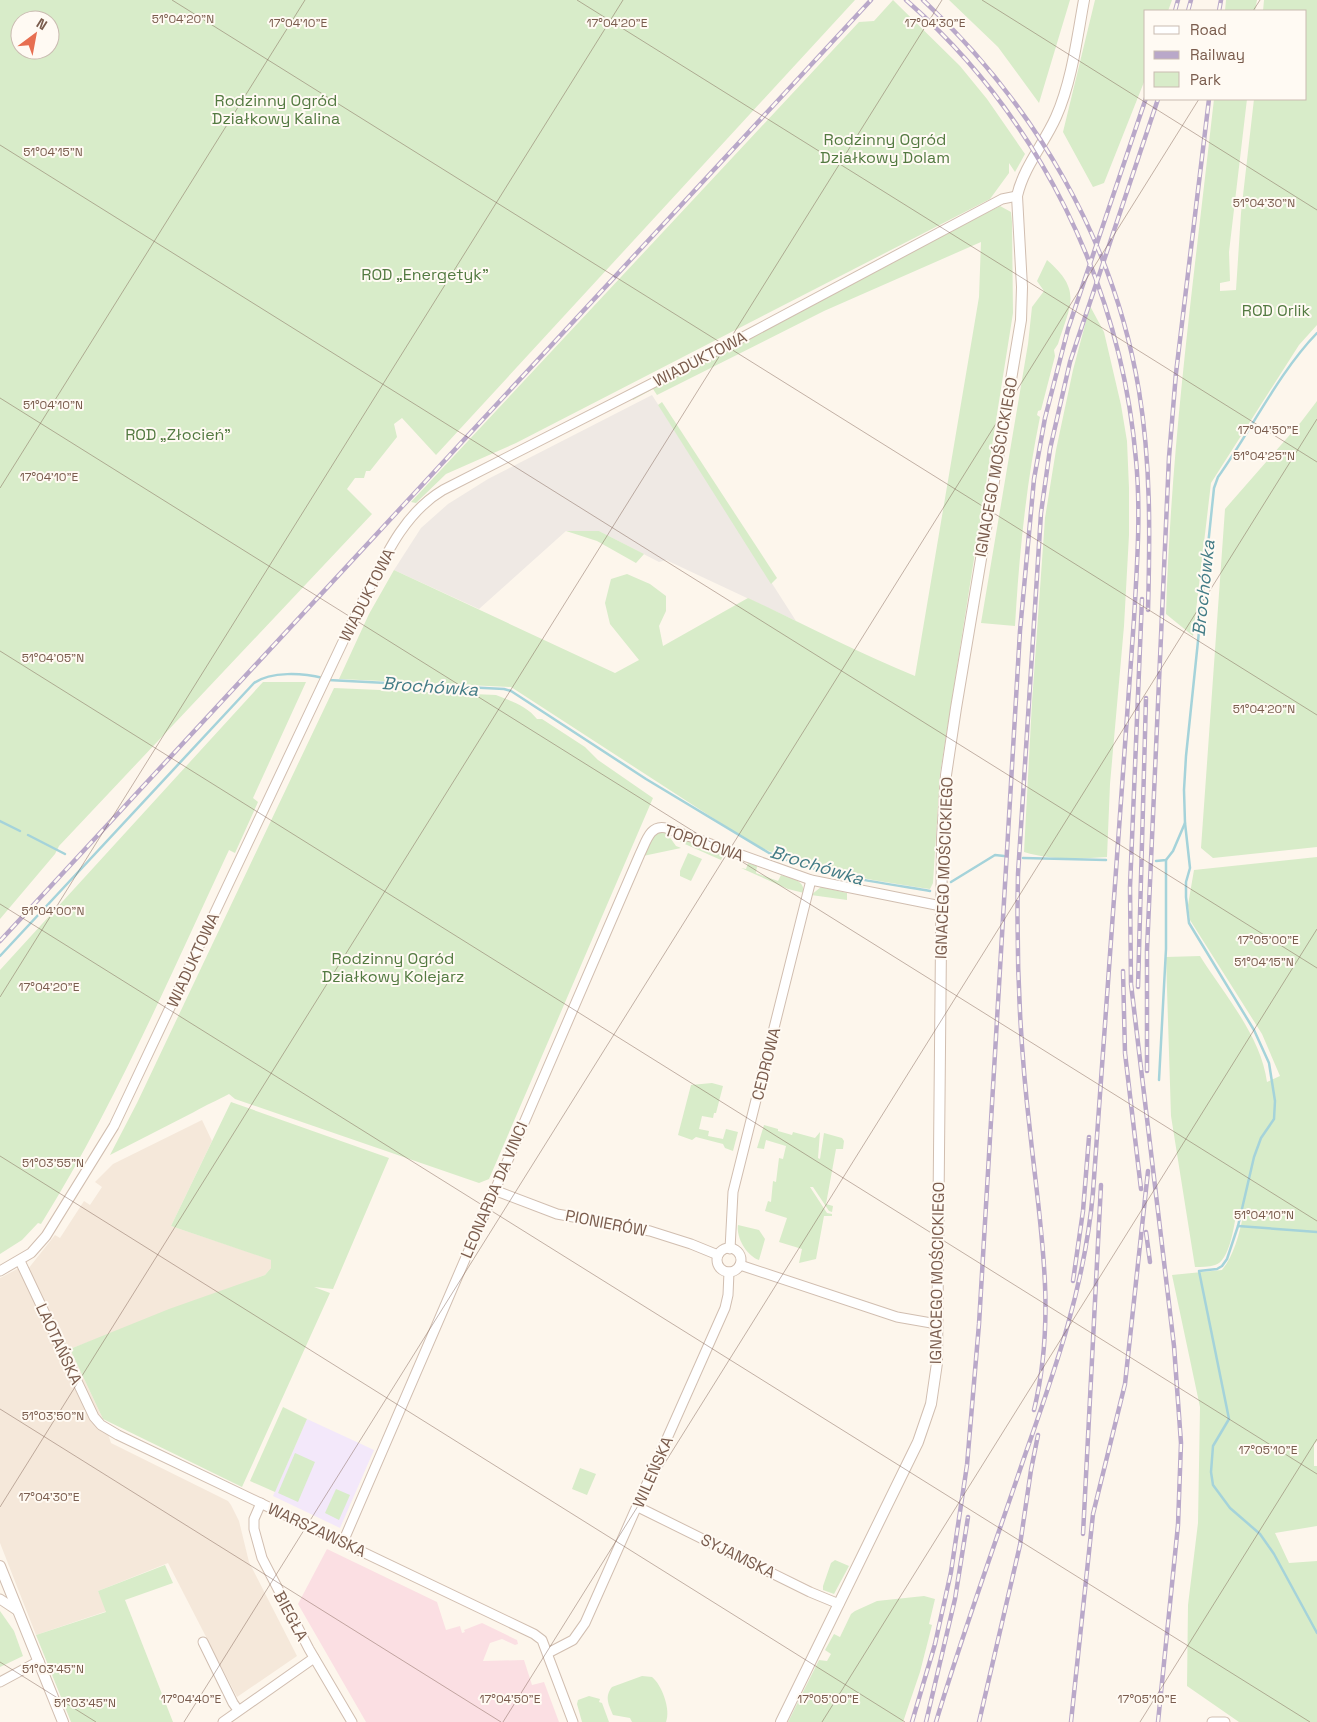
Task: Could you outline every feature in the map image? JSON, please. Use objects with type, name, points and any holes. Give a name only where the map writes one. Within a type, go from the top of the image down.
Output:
[{"type":"street","name":"IGNACEGO MOŚCICKIEGO","points":[[781,1722],[918,1442],[931,1404],[937,1364],[940,906],[942,838],[949,756],[1021,320],[1022,287],[1017,196],[1020,181],[1029,162],[1057,115],[1073,58],[1084,0]]},
{"type":"street","name":"WIADUKTOWA","points":[[0,1271],[20,1261],[46,1236],[114,1126],[327,674],[388,555],[415,511],[426,500],[558,430],[745,336],[991,205],[1017,196]]},
{"type":"street","name":"TOPOLOWA","points":[[646,840],[655,828],[666,828],[812,880],[940,906]]},
{"type":"street","name":"LEONARDA DA VINCI","points":[[343,1542],[646,840]]},
{"type":"street","name":"CEDROWA","points":[[730,1249],[731,1202],[734,1187],[812,880]]},
{"type":"street","name":"PIONIERÓW","points":[[494,1190],[557,1214],[647,1231],[691,1244],[718,1256]]},
{"type":"street","points":[[730,1249],[738,1253],[740,1265],[737,1269],[729,1272],[718,1266],[718,1256],[724,1250],[730,1249]]},
{"type":"street","name":"LAOTAŃSKA","points":[[20,1261],[94,1417],[101,1425]]},
{"type":"street","points":[[740,1265],[897,1317],[937,1324]]},
{"type":"street","name":"WILEŃSKA","points":[[548,1653],[573,1640],[580,1632],[638,1507],[725,1308],[728,1295],[729,1272]]},
{"type":"street","name":"WARSZAWSKA","points":[[101,1425],[118,1435],[534,1634],[542,1640],[548,1653]]},
{"type":"street","name":"BIEGŁA","points":[[261,1503],[254,1519],[262,1558],[314,1658],[352,1722]]},
{"type":"street","name":"SYJAMSKA","points":[[638,1507],[810,1592],[840,1604]]},
{"type":"street","points":[[0,1566],[63,1722]]},
{"type":"street","points":[[0,1600],[18,1611]]},
{"type":"street","points":[[203,1642],[238,1710]]},
{"type":"street","points":[[548,1653],[573,1722]]},
{"type":"street","points":[[223,1722],[314,1658]]},
{"type":"street","points":[[0,1682],[40,1662]]},
{"type":"street","points":[[1212,1722],[1226,1722]]},
{"type":"shaded area","points":[[652,395],[796,621],[666,560],[659,562],[599,531],[566,531],[479,609],[394,570],[421,528],[448,504],[488,479]]},
{"type":"shaded area","points":[[202,1120],[212,1141],[171,1226],[272,1260],[271,1268],[265,1275],[70,1349],[103,1419],[111,1443],[228,1501],[239,1521],[249,1562],[297,1656],[237,1697],[168,1563],[98,1591],[107,1611],[36,1635],[0,1543],[0,1278],[19,1268],[28,1269],[55,1235],[60,1238],[84,1201],[90,1205],[102,1187],[95,1182],[113,1164]]},
{"type":"shaded area","points":[[307,1419],[374,1450],[340,1528],[273,1496]]},
{"type":"shaded area","points":[[327,1549],[437,1602],[446,1630],[460,1626],[462,1633],[465,1632],[464,1630],[482,1623],[517,1640],[518,1644],[515,1645],[502,1639],[490,1643],[483,1661],[524,1660],[532,1685],[544,1682],[559,1722],[366,1722],[298,1604]]},
{"type":"green space","points":[[0,0],[855,0],[436,455],[402,418],[394,424],[397,437],[370,471],[366,471],[364,478],[355,478],[347,489],[372,514],[59,846],[55,854],[0,919]]},
{"type":"green space","name":"Rodzinny Ogród Działkowy Dolam","points":[[893,0],[960,66],[987,99],[1025,154],[1015,172],[1009,163],[1009,173],[990,199],[516,443],[446,474],[416,503],[411,502],[859,22],[874,21]]},
{"type":"green space","points":[[949,0],[1070,0],[1039,103],[998,47]]},
{"type":"green space","points":[[1095,0],[1172,0],[1168,10],[1144,10],[1144,82],[1104,183],[1093,187],[1063,132]]},
{"type":"green space","points":[[1226,0],[1257,0],[1255,10],[1225,10]]},
{"type":"green space","name":"ROD Orlik","points":[[1264,0],[1317,0],[1317,325],[1299,345],[1211,483],[1193,636],[1166,614],[1178,420],[1214,100],[1247,100],[1229,252],[1230,281],[1220,283],[1220,291],[1236,290],[1241,213],[1254,100],[1307,100],[1307,10],[1263,10]]},
{"type":"green space","points":[[1000,206],[1011,212],[1013,313],[940,774],[933,883],[930,889],[840,873],[796,861],[753,844],[511,687],[339,679],[369,614],[394,570],[615,673],[639,660],[610,624],[605,603],[611,579],[627,574],[650,584],[666,596],[666,611],[659,626],[663,646],[748,598],[915,676],[979,297],[981,242],[824,311],[657,395],[653,389],[633,400],[631,396]]},
{"type":"green space","points":[[1047,260],[1066,281],[1070,299],[1066,319],[1058,344],[1054,350],[1055,356],[1041,410],[1038,411],[1037,415],[1040,417],[1024,521],[1015,626],[981,623],[1028,344],[1032,307],[1044,291],[1037,281]]},
{"type":"green space","points":[[1090,306],[1104,332],[1121,405],[1127,441],[1129,535],[1124,626],[1110,784],[1107,857],[1065,858],[1034,855],[1024,852],[1045,518],[1056,450],[1073,370]]},
{"type":"green space","points":[[1317,401],[1317,847],[1213,858],[1201,848],[1225,509]]},
{"type":"green space","points":[[662,402],[777,578],[771,584],[658,405]]},
{"type":"green space","points":[[566,531],[599,531],[644,554],[636,563],[597,541]]},
{"type":"green space","points":[[263,682],[306,682],[253,798],[258,802],[235,853],[229,850],[141,1040],[68,1179],[41,1224],[38,1223],[22,1240],[0,1254],[0,970]]},
{"type":"green space","name":"Rodzinny Ogród Działkowy Kolejarz","points":[[334,688],[496,695],[524,707],[537,719],[542,719],[585,747],[598,760],[653,798],[489,1179],[479,1183],[235,1099],[229,1094],[110,1155],[137,1103]]},
{"type":"green space","points":[[658,831],[666,832],[676,846],[681,848],[643,856],[653,836]]},
{"type":"green space","points":[[672,834],[724,854],[721,860],[678,841]]},
{"type":"green space","points":[[688,853],[702,859],[691,881],[680,876],[680,871]]},
{"type":"green space","points":[[1317,857],[1317,1441],[1314,1444],[1314,1466],[1317,1466],[1317,1526],[1275,1533],[1289,1563],[1317,1561],[1317,1722],[1239,1722],[1187,1686],[1188,1605],[1198,1523],[1200,1407],[1172,1275],[1222,1270],[1233,1251],[1243,1216],[1236,1215],[1230,1243],[1224,1258],[1215,1265],[1195,1267],[1171,1116],[1166,957],[1200,956],[1249,1032],[1257,1048],[1267,1082],[1280,1076],[1262,1034],[1190,920],[1188,905],[1194,870]]},
{"type":"green space","points":[[748,863],[757,866],[756,873],[778,881],[781,875],[797,880],[802,885],[804,893],[788,889],[741,868],[746,869]]},
{"type":"green space","points":[[821,887],[847,893],[847,900],[811,895]]},
{"type":"green space","points":[[712,1083],[723,1086],[716,1113],[714,1113],[713,1118],[702,1116],[699,1129],[709,1131],[708,1136],[723,1139],[726,1129],[738,1132],[733,1151],[725,1148],[723,1144],[696,1137],[692,1140],[678,1135],[691,1085]]},
{"type":"green space","points":[[231,1102],[389,1158],[333,1289],[314,1287],[330,1293],[242,1487],[103,1419],[70,1349],[169,1309],[265,1275],[271,1268],[271,1260],[171,1226]]},
{"type":"green space","points":[[764,1125],[792,1135],[793,1132],[815,1138],[820,1132],[818,1158],[820,1159],[824,1133],[842,1138],[844,1141],[843,1149],[836,1149],[826,1204],[833,1206],[832,1212],[829,1211],[813,1187],[810,1187],[827,1213],[832,1214],[832,1216],[824,1216],[816,1259],[799,1263],[802,1249],[779,1242],[787,1218],[765,1211],[768,1201],[771,1202],[773,1181],[776,1182],[779,1158],[783,1159],[786,1146],[766,1140],[764,1149],[757,1148]]},
{"type":"green space","points":[[738,1225],[759,1230],[765,1239],[759,1260],[750,1255],[743,1246]]},
{"type":"green space","points":[[283,1407],[307,1419],[275,1492],[250,1481]]},
{"type":"green space","points":[[295,1453],[315,1462],[298,1502],[278,1493]]},
{"type":"green space","points":[[580,1468],[596,1474],[587,1495],[572,1489]]},
{"type":"green space","points":[[336,1489],[350,1495],[339,1520],[325,1513]]},
{"type":"green space","points":[[835,1560],[849,1566],[834,1594],[823,1590],[823,1586],[831,1563]]},
{"type":"green space","points":[[165,1565],[173,1583],[125,1600],[173,1722],[71,1722],[36,1635],[106,1612],[98,1591]]},
{"type":"green space","points":[[924,1596],[935,1599],[929,1624],[932,1625],[920,1672],[903,1722],[788,1722],[819,1660],[827,1661],[831,1654],[825,1650],[834,1634],[840,1637],[851,1614],[877,1601]]},
{"type":"green space","points":[[0,1611],[14,1631],[23,1656],[0,1667]]},
{"type":"green space","points":[[642,1676],[652,1677],[659,1686],[665,1698],[666,1722],[632,1722],[630,1718],[613,1715],[608,1698],[612,1687]]},
{"type":"green space","points":[[589,1696],[600,1699],[599,1702],[602,1703],[609,1722],[582,1722],[577,1704],[578,1700]]},
{"type":"waterway","name":"Brochówka","points":[[1156,861],[1166,860],[1173,851],[1185,823],[1186,756],[1214,488],[1218,477],[1277,384],[1317,333]]},
{"type":"waterway","name":"Brochówka","points":[[0,956],[254,683],[269,676],[287,674],[323,678]]},
{"type":"waterway","name":"Brochówka","points":[[328,680],[504,689],[511,691],[646,779],[769,853],[788,861],[828,872],[930,891]]},
{"type":"waterway","points":[[0,821],[20,831]]},
{"type":"waterway","points":[[1185,823],[1190,868],[1186,882],[1189,923],[1254,1030],[1269,1063],[1275,1101],[1274,1119],[1261,1138],[1254,1157],[1238,1226],[1227,1259],[1217,1269],[1199,1271],[1229,1419],[1213,1446],[1211,1472],[1213,1485],[1230,1508],[1260,1534],[1274,1554],[1317,1633]]},
{"type":"waterway","points":[[28,835],[65,854]]},
{"type":"waterway","name":"Brochówka","points":[[951,882],[995,855],[1004,856]]},
{"type":"waterway","name":"Brochówka","points":[[1023,858],[1106,860]]},
{"type":"waterway","points":[[1159,1080],[1166,949],[1166,860]]},
{"type":"waterway","points":[[1238,1226],[1317,1232]]},
{"type":"railway","points":[[0,941],[871,0]]},
{"type":"railway","points":[[906,0],[953,46],[996,96],[1033,150],[1065,208],[1092,268],[1112,331],[1127,395],[1136,460],[1138,499],[1134,619],[1089,1226],[1076,1293],[1058,1358],[968,1621],[936,1722]]},
{"type":"railway","points":[[923,0],[963,40],[1034,129],[1063,178],[1089,228],[1110,280],[1127,335],[1143,418],[1149,500],[1148,610]]},
{"type":"railway","points":[[1175,10],[1178,0]]},
{"type":"railway","points":[[1188,10],[1191,0]]},
{"type":"railway","points":[[1219,10],[1221,0]]},
{"type":"railway","points":[[912,1722],[935,1644],[951,1572],[967,1465],[979,1324],[1020,631],[1034,479],[1045,418],[1068,329],[1145,100]]},
{"type":"railway","points":[[1034,1410],[1041,1375],[1044,1340],[1044,1271],[1019,1003],[1018,874],[1041,513],[1050,449],[1070,362],[1158,100]]},
{"type":"railway","points":[[1147,1071],[1147,950],[1169,457],[1176,373],[1209,100]]},
{"type":"railway","points":[[1142,599],[1130,887],[1131,984],[1174,1346],[1181,1443],[1178,1525],[1158,1722]]},
{"type":"railway","points":[[1138,987],[1146,698]]},
{"type":"railway","points":[[1123,971],[1125,1053],[1141,1189]]},
{"type":"railway","points":[[1073,1281],[1083,1211],[1089,1137]]},
{"type":"railway","points":[[1071,1722],[1093,1514],[1125,1384],[1148,1171]]},
{"type":"railway","points":[[1083,1534],[1101,1185]]},
{"type":"railway","points":[[1146,1232],[1150,1262]]},
{"type":"railway","points":[[979,1722],[1020,1545],[1038,1435]]},
{"type":"railway","points":[[926,1722],[955,1599],[968,1517]]},
{"type":"park label","name":"Rodzinny Ogród Działkowy Kalina","points":[[276,109]]},
{"type":"park label","name":"ROD „Energetyk”","points":[[425,274]]},
{"type":"park label","name":"ROD „Złocień”","points":[[178,434]]}]
